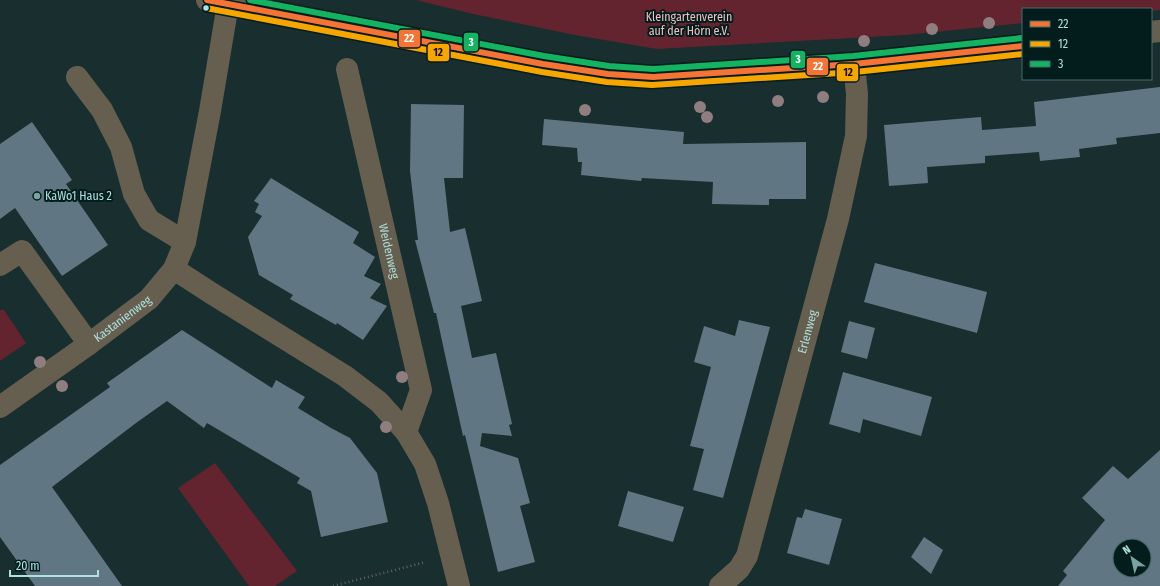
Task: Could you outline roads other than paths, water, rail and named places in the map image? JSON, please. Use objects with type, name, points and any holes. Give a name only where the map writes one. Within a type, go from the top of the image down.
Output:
[{"type":"street","points":[[217,2],[543,64],[608,74],[653,77],[854,64],[1022,46]]},
{"type":"street","name":"Kastanienweg","points":[[0,406],[89,344],[149,299],[174,269],[185,242],[211,103],[217,2]]},
{"type":"street","name":"Erlenweg","points":[[720,586],[739,568],[747,556],[838,219],[856,136],[857,94],[854,64]]},
{"type":"street","name":"Weidenweg","points":[[347,69],[421,390],[406,432]]},
{"type":"street","points":[[77,77],[102,110],[121,147],[134,194],[150,220],[185,242]]},
{"type":"street","points":[[0,265],[22,251],[89,344]]},
{"type":"street","points":[[174,269],[345,376],[379,402],[406,432],[425,464],[438,503],[458,586]]},
{"type":"place","name":"KaWo1 Haus 2","points":[[37,196]]},
{"type":"park label","name":"Kleingartenverein auf der Hörn e.V.","points":[[689,24]]}]
